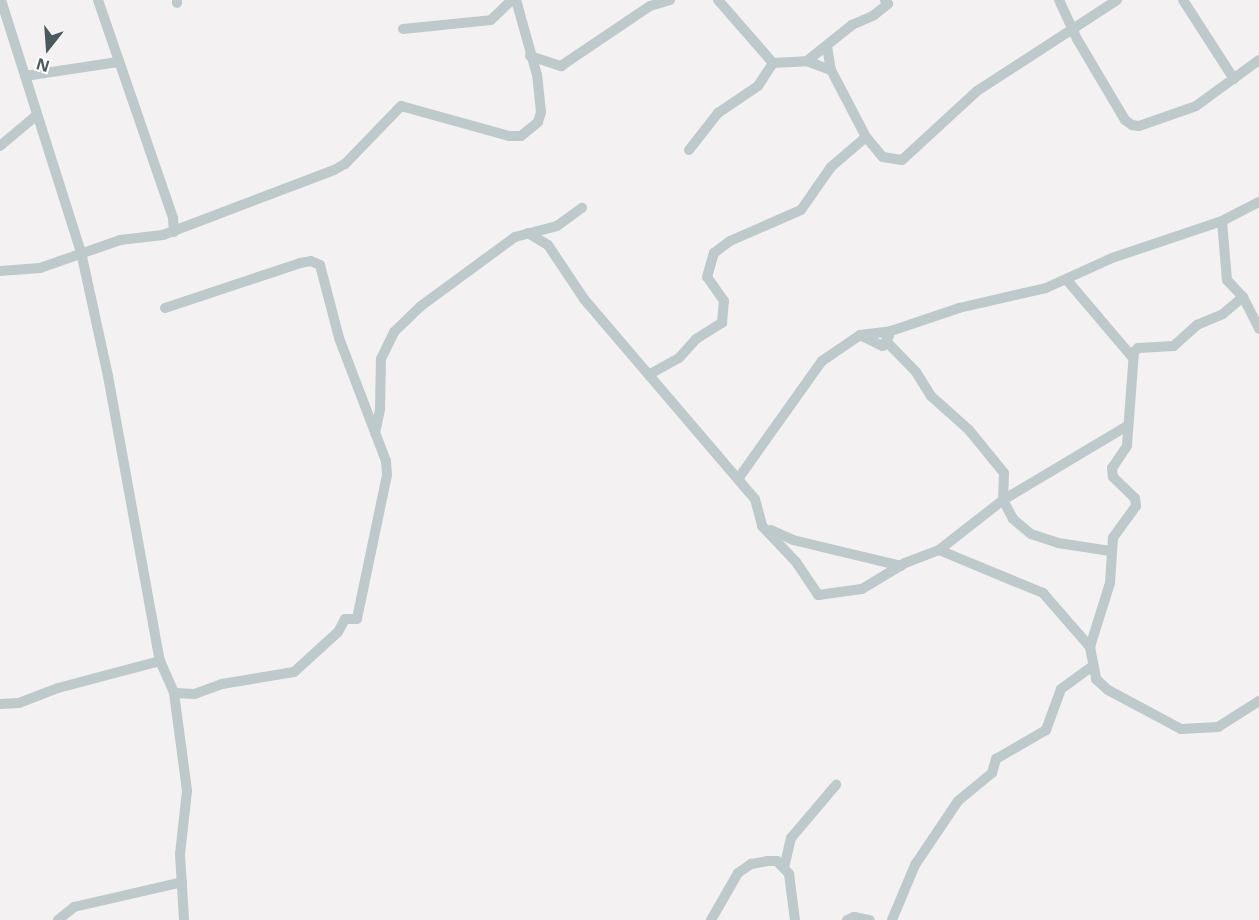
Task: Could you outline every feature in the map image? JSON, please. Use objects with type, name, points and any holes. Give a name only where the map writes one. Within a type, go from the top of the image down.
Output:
[{"type":"street","points":[[1,0],[5,26],[25,76],[81,252],[108,376],[160,661],[174,693],[187,791],[180,854],[184,920]]},
{"type":"street","points":[[98,0],[173,218],[174,232]]},
{"type":"street","points":[[0,272],[40,268],[120,240],[174,232],[334,170],[345,164],[401,106],[508,136],[521,136],[538,122],[541,112],[537,75],[514,0],[491,20],[403,29]]},
{"type":"street","points":[[530,56],[561,66],[650,6],[670,0]]},
{"type":"street","points":[[718,0],[773,63]]},
{"type":"street","points":[[807,61],[852,25],[874,15],[888,4],[885,0]]},
{"type":"street","points":[[1059,0],[1072,28],[1125,120],[1132,124],[1139,126],[1196,105],[1259,60]]},
{"type":"street","points":[[827,46],[831,70],[866,137],[883,157],[902,160],[977,91],[1117,0]]},
{"type":"street","points":[[1184,0],[1234,79]]},
{"type":"street","points":[[773,63],[807,61],[831,70]]},
{"type":"street","points":[[25,76],[118,62]]},
{"type":"street","points":[[537,75],[550,62]]},
{"type":"street","points":[[689,150],[718,113],[758,86],[773,63]]},
{"type":"street","points":[[0,146],[37,115]]},
{"type":"street","points":[[650,374],[678,358],[696,339],[722,322],[724,301],[707,277],[714,254],[730,241],[801,210],[831,167],[866,137]]},
{"type":"street","points":[[738,479],[822,361],[860,335],[889,336],[1066,279],[1112,258],[1222,221],[1259,202]]},
{"type":"street","points":[[375,434],[380,409],[381,359],[394,332],[421,306],[515,237],[558,226],[582,208]]},
{"type":"street","points":[[1222,221],[1227,280],[1243,297],[1259,329]]},
{"type":"street","points":[[528,233],[548,245],[584,299],[755,499],[762,526],[796,562],[818,595],[862,589],[901,566],[939,550],[1003,500],[1127,426]]},
{"type":"street","points":[[165,308],[300,263],[311,261],[320,265],[339,338],[375,434],[387,475],[357,619],[345,620],[338,632],[294,672],[222,684],[195,694],[174,693]]},
{"type":"street","points":[[1066,279],[1133,358]]},
{"type":"street","points":[[1243,297],[1223,314],[1197,325],[1174,346],[1138,348],[1133,358],[1127,446],[1112,468],[1113,477],[1135,498],[1136,506],[1113,538],[1110,551],[1110,583],[1090,647],[1096,679],[1108,690],[1181,729],[1218,727],[1259,701]]},
{"type":"street","points":[[889,336],[931,396],[969,430],[1004,473],[1003,500],[1013,519],[1031,534],[1058,543],[1110,551]]},
{"type":"street","points":[[762,526],[793,540],[901,566]]},
{"type":"street","points":[[939,550],[1043,593],[1090,647]]},
{"type":"street","points":[[0,703],[19,703],[58,688],[160,661]]},
{"type":"street","points":[[892,920],[915,866],[958,801],[992,773],[996,759],[1046,730],[1061,689],[1092,667]]},
{"type":"street","points":[[784,868],[791,838],[836,785]]},
{"type":"street","points":[[711,920],[738,873],[751,864],[768,861],[777,861],[789,874],[795,920]]},
{"type":"street","points":[[58,920],[74,907],[182,882]]},
{"type":"street","points":[[846,920],[854,917],[870,920]]}]
